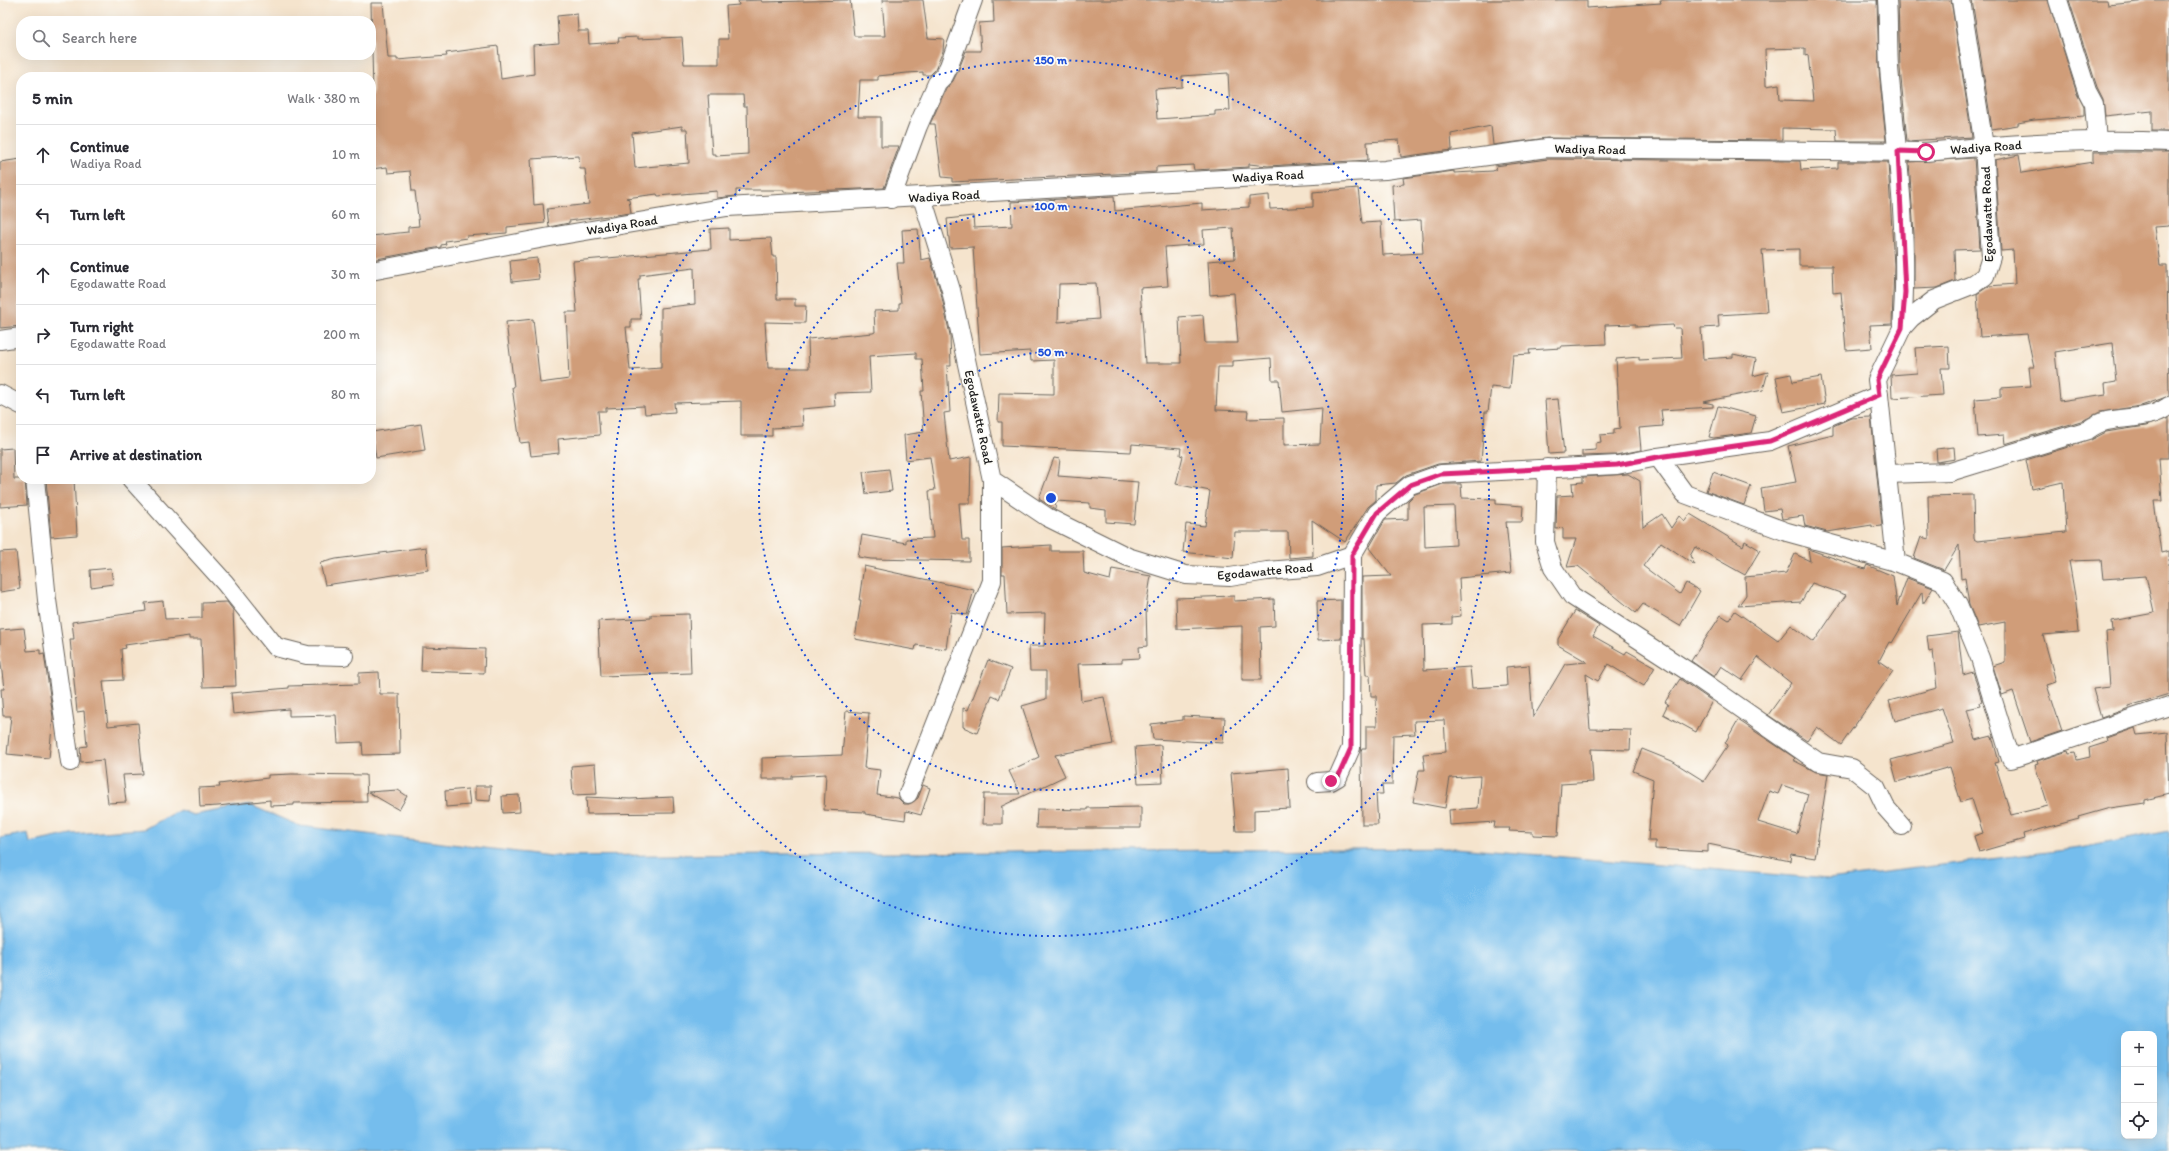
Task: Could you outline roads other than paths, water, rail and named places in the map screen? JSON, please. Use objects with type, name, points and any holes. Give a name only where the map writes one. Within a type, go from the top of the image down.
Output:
[{"type":"street","points":[[891,199],[918,126],[937,83],[944,76],[949,66],[973,0]]},
{"type":"street","points":[[1887,0],[1890,78],[1898,151],[1905,292],[1902,328]]},
{"type":"street","name":"Egodawatte Road","points":[[1896,562],[1877,380],[1902,328],[1911,318],[1934,300],[1972,285],[1985,276],[1991,257],[1984,146],[1961,0]]},
{"type":"street","points":[[2058,0],[2088,91],[2094,104],[2097,141]]},
{"type":"street","name":"Wadiya Road","points":[[376,270],[550,237],[727,207],[891,199],[1385,170],[1547,148],[1926,152],[1984,146],[2097,141],[2169,142]]},
{"type":"street","name":"Egodawatte Road","points":[[922,197],[951,290],[992,480],[1047,517],[1121,554],[1186,575],[1230,577],[1267,571],[1317,567],[1352,555]]},
{"type":"street","points":[[0,340],[16,338]]},
{"type":"street","points":[[0,394],[16,403]]},
{"type":"street","points":[[1317,782],[1331,781],[1338,777],[1351,748],[1352,555],[1377,513],[1410,485],[1441,474],[1617,465],[1658,457],[1770,441],[1879,395]]},
{"type":"street","points":[[1887,474],[1950,472],[2088,430],[2097,422],[2123,417],[2152,414],[2169,406]]},
{"type":"street","points":[[1658,457],[1685,494],[1787,532],[1896,562],[1943,581],[1958,605],[1980,658],[2011,759],[2169,706]]},
{"type":"street","points":[[1547,468],[1545,542],[1553,568],[1572,596],[1689,672],[1818,762],[1852,768],[1876,787],[1886,808],[1902,826]]},
{"type":"street","points":[[908,794],[992,581],[992,480]]},
{"type":"street","points":[[35,484],[47,600],[70,762]]},
{"type":"street","points":[[136,484],[225,583],[276,647],[307,655],[344,656]]},
{"type":"water","points":[[250,805],[300,826],[551,856],[1456,848],[1828,879],[2080,848],[2169,831],[2169,1151],[0,1151],[0,838],[28,833],[30,843],[71,834],[144,829],[180,810],[193,815]]}]
